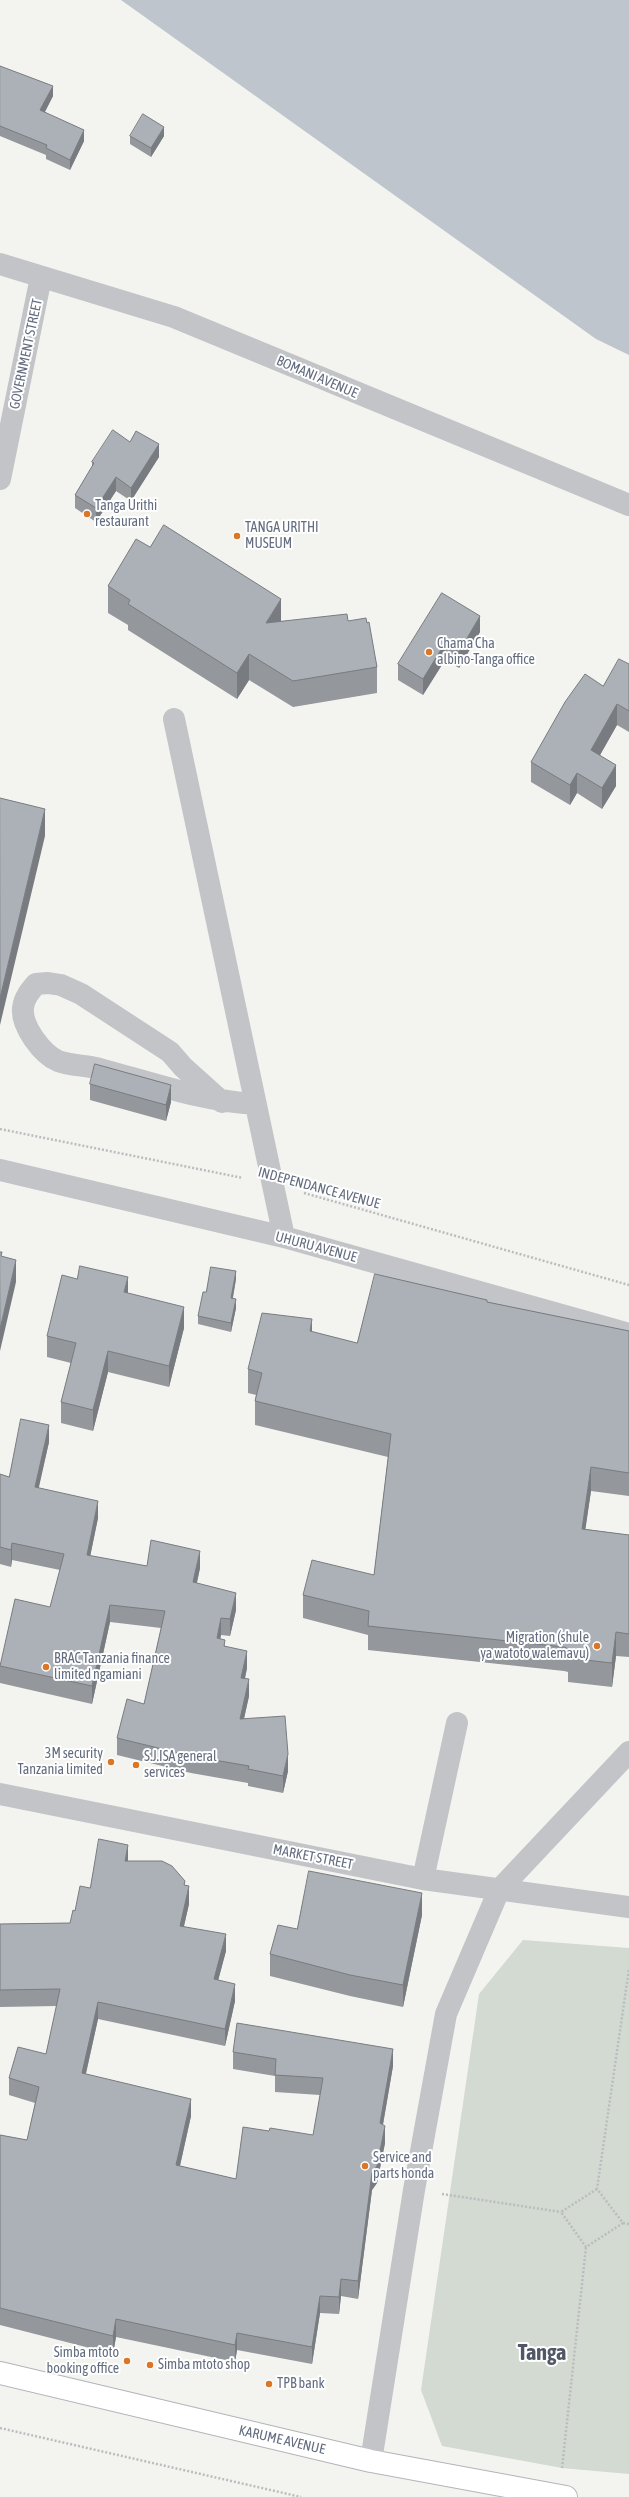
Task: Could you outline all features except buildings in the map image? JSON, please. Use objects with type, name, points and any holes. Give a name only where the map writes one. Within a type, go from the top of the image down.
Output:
[{"type":"main road","name":"KARUME AVENUE","points":[[0,2373],[371,2460],[559,2497]]},
{"type":"street","name":"BOMANI AVENUE","points":[[0,264],[174,317],[629,505]]},
{"type":"street","name":"GOVERNMENT STREET","points":[[0,479],[42,277]]},
{"type":"street","points":[[174,719],[284,1237]]},
{"type":"street","points":[[222,1102],[183,1067],[170,1052],[80,994],[61,985],[48,983],[36,984],[27,995],[23,1008],[25,1023],[36,1042],[58,1060],[92,1067],[222,1102],[256,1104]]},
{"type":"street","name":"UHURU AVENUE","points":[[0,1170],[284,1237],[629,1334]]},
{"type":"street","points":[[423,1878],[458,1723]]},
{"type":"street","points":[[371,2460],[414,2190],[446,2014],[499,1890],[629,1752]]},
{"type":"street","name":"MARKET STREET","points":[[0,1794],[423,1878],[499,1890],[629,1907]]},
{"type":"path","name":"INDEPENDANCE AVENUE","points":[[0,1129],[273,1184],[629,1285]]},
{"type":"path","points":[[623,2223],[597,2189],[629,1969]]},
{"type":"path","points":[[414,2190],[561,2212],[597,2189]]},
{"type":"path","points":[[559,2497],[586,2247],[561,2212]]},
{"type":"path","points":[[586,2247],[623,2223],[629,2224]]},
{"type":"path","points":[[0,2428],[301,2497]]},
{"type":"shaded area","points":[[121,0],[629,0],[629,355],[596,339]]},
{"type":"shaded area","points":[[523,1940],[629,1948],[629,2474],[562,2468],[442,2446],[421,2390],[479,1994]]},
{"type":"place","name":"Tanga Urithi restaurant","points":[[87,514]]},
{"type":"place","name":"TANGA URITHI MUSEUM","points":[[237,536]]},
{"type":"place","name":"Chama Cha albino-Tanga office","points":[[429,652]]},
{"type":"place","name":"Migration (shule ya watoto walemavu)","points":[[597,1646]]},
{"type":"place","name":"BRAC Tanzania finance limited ngamiani","points":[[46,1667]]},
{"type":"place","name":"3M security Tanzania limited","points":[[111,1762]]},
{"type":"place","name":"S.J.ISA general services","points":[[136,1765]]},
{"type":"place","name":"Service and parts honda","points":[[365,2166]]},
{"type":"place","name":"Simba mtoto booking office","points":[[127,2361]]},
{"type":"place","name":"Simba mtoto shop","points":[[150,2365]]},
{"type":"place","name":"TPB bank","points":[[269,2384]]},
{"type":"district","name":"Tanga","points":[[542,2353]]}]
